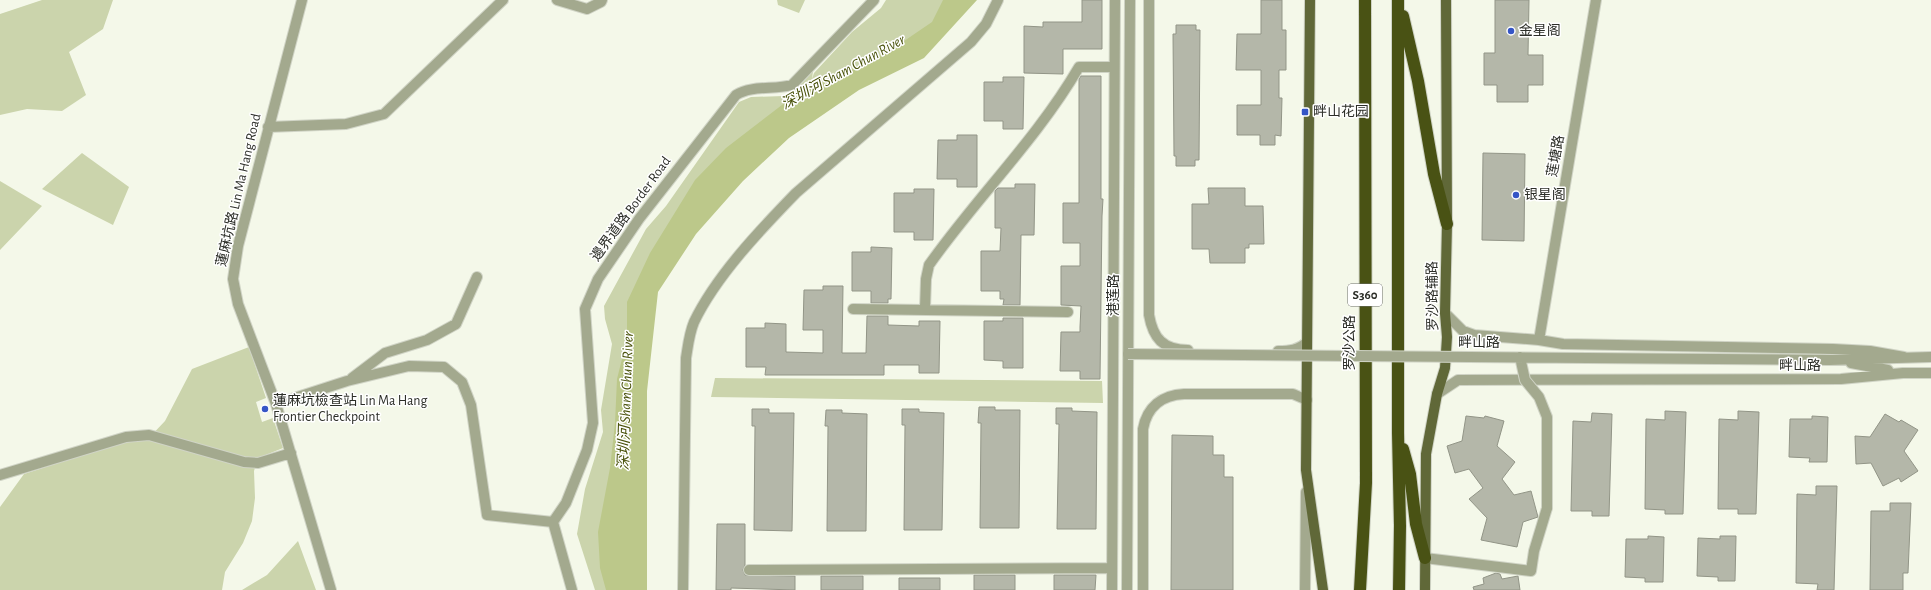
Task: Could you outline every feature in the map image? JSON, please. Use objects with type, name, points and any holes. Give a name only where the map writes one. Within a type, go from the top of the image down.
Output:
[{"type":"highway","name":"罗沙公路","points":[[1360,590],[1366,483],[1365,0]]},
{"type":"highway","points":[[1398,0],[1418,81],[1434,174],[1447,224]]},
{"type":"highway","name":"S360","points":[[1398,0],[1399,590]]},
{"type":"highway","points":[[1398,433],[1410,474],[1416,524],[1424,558]]},
{"type":"main road","points":[[1310,0],[1306,470],[1323,590]]},
{"type":"main road","name":"罗沙路辅路","points":[[1425,590],[1424,558],[1426,454],[1437,394],[1445,368],[1448,337],[1445,313],[1447,224],[1446,0]]},
{"type":"street","name":"蓮麻坑路 Lin Ma Hang Road","points":[[302,0],[238,246],[233,279],[238,304],[276,404],[331,590]]},
{"type":"street","points":[[268,126],[346,124],[384,114],[503,0]]},
{"type":"street","points":[[558,0],[587,9],[601,2],[602,0]]},
{"type":"street","name":"邊界道路 Border Road","points":[[553,522],[566,502],[587,450],[593,423],[585,309],[598,279],[656,196],[736,95],[744,90],[778,88],[792,85],[874,0]]},
{"type":"street","points":[[683,590],[686,358],[689,338],[694,323],[709,296],[773,217],[796,193],[971,42],[986,24],[998,0]]},
{"type":"street","points":[[1112,590],[1114,0]]},
{"type":"street","name":"港莲路","points":[[1127,590],[1130,0]]},
{"type":"street","points":[[1149,0],[1148,307],[1152,329],[1162,343],[1176,350],[1286,351],[1299,348],[1307,342]]},
{"type":"street","name":"莲塘路","points":[[1539,340],[1596,0]]},
{"type":"street","points":[[925,309],[926,279],[929,265],[1042,125],[1062,96],[1079,67],[1114,67]]},
{"type":"street","points":[[347,381],[385,353],[428,340],[456,324],[477,277]]},
{"type":"street","points":[[853,309],[1068,312]]},
{"type":"street","name":"畔山路","points":[[1445,313],[1463,331],[1474,335],[1539,340],[1563,344],[1832,349],[1870,351],[1904,357]]},
{"type":"street","name":"畔山路","points":[[1128,354],[1829,360],[1931,357]]},
{"type":"street","points":[[1424,558],[1531,571],[1534,550],[1547,508],[1548,417],[1539,397],[1525,380],[1520,357]]},
{"type":"street","name":"畔山路","points":[[1829,360],[1903,373]]},
{"type":"street","points":[[276,404],[347,381],[409,366],[444,367],[462,382],[471,405],[488,515],[553,522],[572,590]]},
{"type":"street","name":"畔山路","points":[[1437,394],[1458,380],[1841,379],[1903,373],[1931,373]]},
{"type":"street","points":[[1143,590],[1143,429],[1149,412],[1154,405],[1168,396],[1184,394],[1293,394],[1307,400]]},
{"type":"street","points":[[0,475],[126,437],[149,435],[244,462],[258,463],[291,452]]},
{"type":"street","points":[[1305,590],[1306,470]]},
{"type":"street","points":[[749,570],[1112,568]]},
{"type":"shaded area","points":[[42,0],[113,0],[103,29],[69,52],[86,95],[62,111],[27,109],[0,115],[0,14]]},
{"type":"shaded area","points":[[777,0],[805,0],[799,13],[778,5]]},
{"type":"shaded area","points":[[886,0],[958,0],[949,16],[810,102],[657,263],[637,338],[637,590],[595,590],[577,534],[585,489],[603,432],[601,410],[612,344],[605,319],[604,306],[646,229],[666,206],[739,102],[751,97],[784,96],[795,91],[813,71],[812,79],[814,73],[852,32],[881,8]]},
{"type":"shaded area","points":[[82,153],[129,187],[113,225],[42,189]]},
{"type":"shaded area","points":[[0,181],[42,206],[0,250]]},
{"type":"shaded area","points":[[249,347],[266,398],[256,402],[262,422],[273,418],[283,448],[258,458],[254,471],[255,498],[252,521],[243,543],[225,572],[222,590],[0,590],[0,507],[24,474],[120,443],[147,440],[165,421],[192,369]]},
{"type":"shaded area","points":[[715,378],[1102,381],[1103,403],[711,397]]},
{"type":"shaded area","points":[[298,541],[316,590],[242,590],[267,575]]},
{"type":"water","name":"深圳河 Sham Chun River","points":[[943,0],[977,0],[924,58],[859,90],[789,138],[743,181],[696,234],[658,292],[647,391],[647,590],[606,590],[600,568],[598,532],[610,468],[615,423],[617,379],[627,339],[627,302],[650,253],[695,180],[726,148],[795,95],[888,52],[932,22]]},
{"type":"building","points":[[1082,0],[1102,0],[1102,49],[1063,49],[1063,74],[1024,73],[1024,26],[1043,27],[1043,22],[1082,22]]},
{"type":"building","points":[[1261,0],[1282,0],[1282,30],[1286,30],[1286,70],[1279,70],[1279,98],[1282,98],[1281,136],[1275,135],[1275,145],[1260,145],[1260,135],[1237,135],[1237,105],[1261,105],[1261,70],[1236,70],[1237,34],[1261,34]]},
{"type":"building","name":"金星阁","points":[[1495,0],[1529,0],[1528,55],[1543,55],[1543,85],[1528,85],[1528,102],[1497,102],[1497,85],[1484,85],[1484,53],[1495,53]]},
{"type":"building","points":[[1176,25],[1196,25],[1196,30],[1200,30],[1199,160],[1195,160],[1195,166],[1176,166],[1176,156],[1174,156],[1173,34],[1176,34]]},
{"type":"building","points":[[1081,76],[1101,76],[1101,199],[1103,199],[1100,379],[1080,379],[1080,371],[1060,371],[1061,332],[1080,332],[1081,306],[1061,305],[1061,266],[1080,266],[1080,243],[1063,243],[1063,203],[1079,203],[1079,79]]},
{"type":"building","points":[[1003,77],[1024,77],[1023,129],[1003,129],[1003,121],[984,121],[984,82],[1003,82]]},
{"type":"building","points":[[957,135],[977,135],[977,187],[957,187],[957,179],[937,179],[938,140],[957,140]]},
{"type":"building","name":"银星阁","points":[[1483,153],[1525,154],[1524,241],[1482,240]]},
{"type":"building","points":[[1015,184],[1035,184],[1034,235],[1021,235],[1020,305],[1003,305],[1004,299],[1000,299],[1000,291],[981,291],[981,251],[1000,251],[1001,228],[995,228],[995,191],[998,188],[1015,188]]},
{"type":"building","points":[[1208,188],[1245,188],[1245,206],[1263,206],[1264,244],[1249,244],[1249,248],[1245,248],[1245,263],[1210,263],[1209,249],[1192,249],[1192,204],[1209,204]]},
{"type":"building","points":[[914,189],[934,189],[933,240],[914,240],[914,232],[894,232],[894,193],[914,193]]},
{"type":"building","points":[[871,247],[892,248],[891,299],[888,299],[888,303],[871,303],[871,291],[852,291],[852,252],[871,252]]},
{"type":"building","points":[[823,286],[843,286],[842,353],[866,353],[867,316],[888,316],[888,325],[919,326],[919,321],[940,321],[939,373],[919,373],[919,365],[884,365],[884,375],[765,375],[766,367],[746,367],[746,328],[765,328],[765,323],[786,324],[786,352],[823,353],[823,330],[803,330],[804,290],[823,290]]},
{"type":"building","points":[[1003,318],[1023,318],[1023,368],[1003,368],[1003,361],[984,360],[984,321],[1003,321]]},
{"type":"building","points":[[979,407],[995,407],[995,410],[1020,410],[1019,528],[980,528],[981,423],[978,423]]},
{"type":"building","points":[[1056,408],[1072,408],[1072,411],[1097,412],[1096,529],[1057,529],[1059,424],[1056,424]]},
{"type":"building","points":[[752,409],[769,409],[769,413],[794,413],[792,531],[754,530],[755,426],[752,426]]},
{"type":"building","points":[[902,409],[919,409],[919,412],[944,413],[942,530],[904,530],[905,425],[902,425]]},
{"type":"building","points":[[826,410],[842,410],[842,413],[867,414],[866,531],[827,531],[828,426],[825,426]]},
{"type":"building","points":[[1665,411],[1686,412],[1683,514],[1665,514],[1665,510],[1645,509],[1646,419],[1665,420]]},
{"type":"building","points":[[1738,411],[1759,412],[1756,514],[1738,514],[1738,509],[1718,509],[1719,419],[1738,420]]},
{"type":"building","points":[[1592,413],[1612,414],[1609,516],[1592,516],[1592,511],[1571,511],[1573,421],[1591,422]]},
{"type":"building","points":[[1885,414],[1899,422],[1901,420],[1918,430],[1904,451],[1918,471],[1901,482],[1899,478],[1883,486],[1871,463],[1856,464],[1855,436],[1870,437]]},
{"type":"building","points":[[1466,416],[1484,418],[1485,416],[1504,421],[1497,446],[1515,462],[1502,479],[1514,495],[1531,491],[1538,517],[1523,522],[1517,547],[1481,540],[1487,518],[1469,499],[1483,488],[1469,469],[1455,473],[1447,446],[1462,441]]},
{"type":"building","points":[[1812,416],[1828,417],[1827,462],[1809,462],[1810,458],[1789,457],[1790,419],[1812,419]]},
{"type":"building","points":[[1172,435],[1213,436],[1213,455],[1224,455],[1224,477],[1233,477],[1233,590],[1171,590]]},
{"type":"building","points":[[1816,486],[1837,486],[1834,590],[1817,590],[1818,584],[1796,583],[1797,494],[1816,495]]},
{"type":"building","points":[[1890,503],[1911,503],[1908,573],[1903,573],[1903,590],[1870,590],[1871,511],[1890,511]]},
{"type":"building","points":[[717,524],[745,524],[745,565],[743,570],[745,575],[795,576],[795,590],[731,588],[731,590],[716,590]]},
{"type":"building","points":[[1648,536],[1664,537],[1663,582],[1645,582],[1645,578],[1625,577],[1626,539],[1648,539]]},
{"type":"building","points":[[1720,536],[1736,536],[1735,581],[1718,581],[1718,577],[1697,576],[1698,538],[1720,539]]},
{"type":"building","points":[[1496,573],[1500,574],[1502,579],[1518,576],[1520,590],[1474,590],[1473,587],[1484,584],[1483,578]]},
{"type":"building","points":[[974,575],[1015,575],[1015,590],[974,590]]},
{"type":"building","points":[[1054,575],[1096,575],[1095,590],[1054,590]]},
{"type":"building","points":[[821,576],[863,576],[863,590],[821,590]]},
{"type":"building","points":[[899,578],[940,578],[940,590],[899,590]]},
{"type":"place","name":"金星阁","points":[[1511,31]]},
{"type":"place","name":"畔山花园","points":[[1305,112]]},
{"type":"place","name":"银星阁","points":[[1516,195]]},
{"type":"place","name":"蓮麻坑檢查站 Lin Ma Hang Frontier Checkpoint","points":[[265,409]]}]
